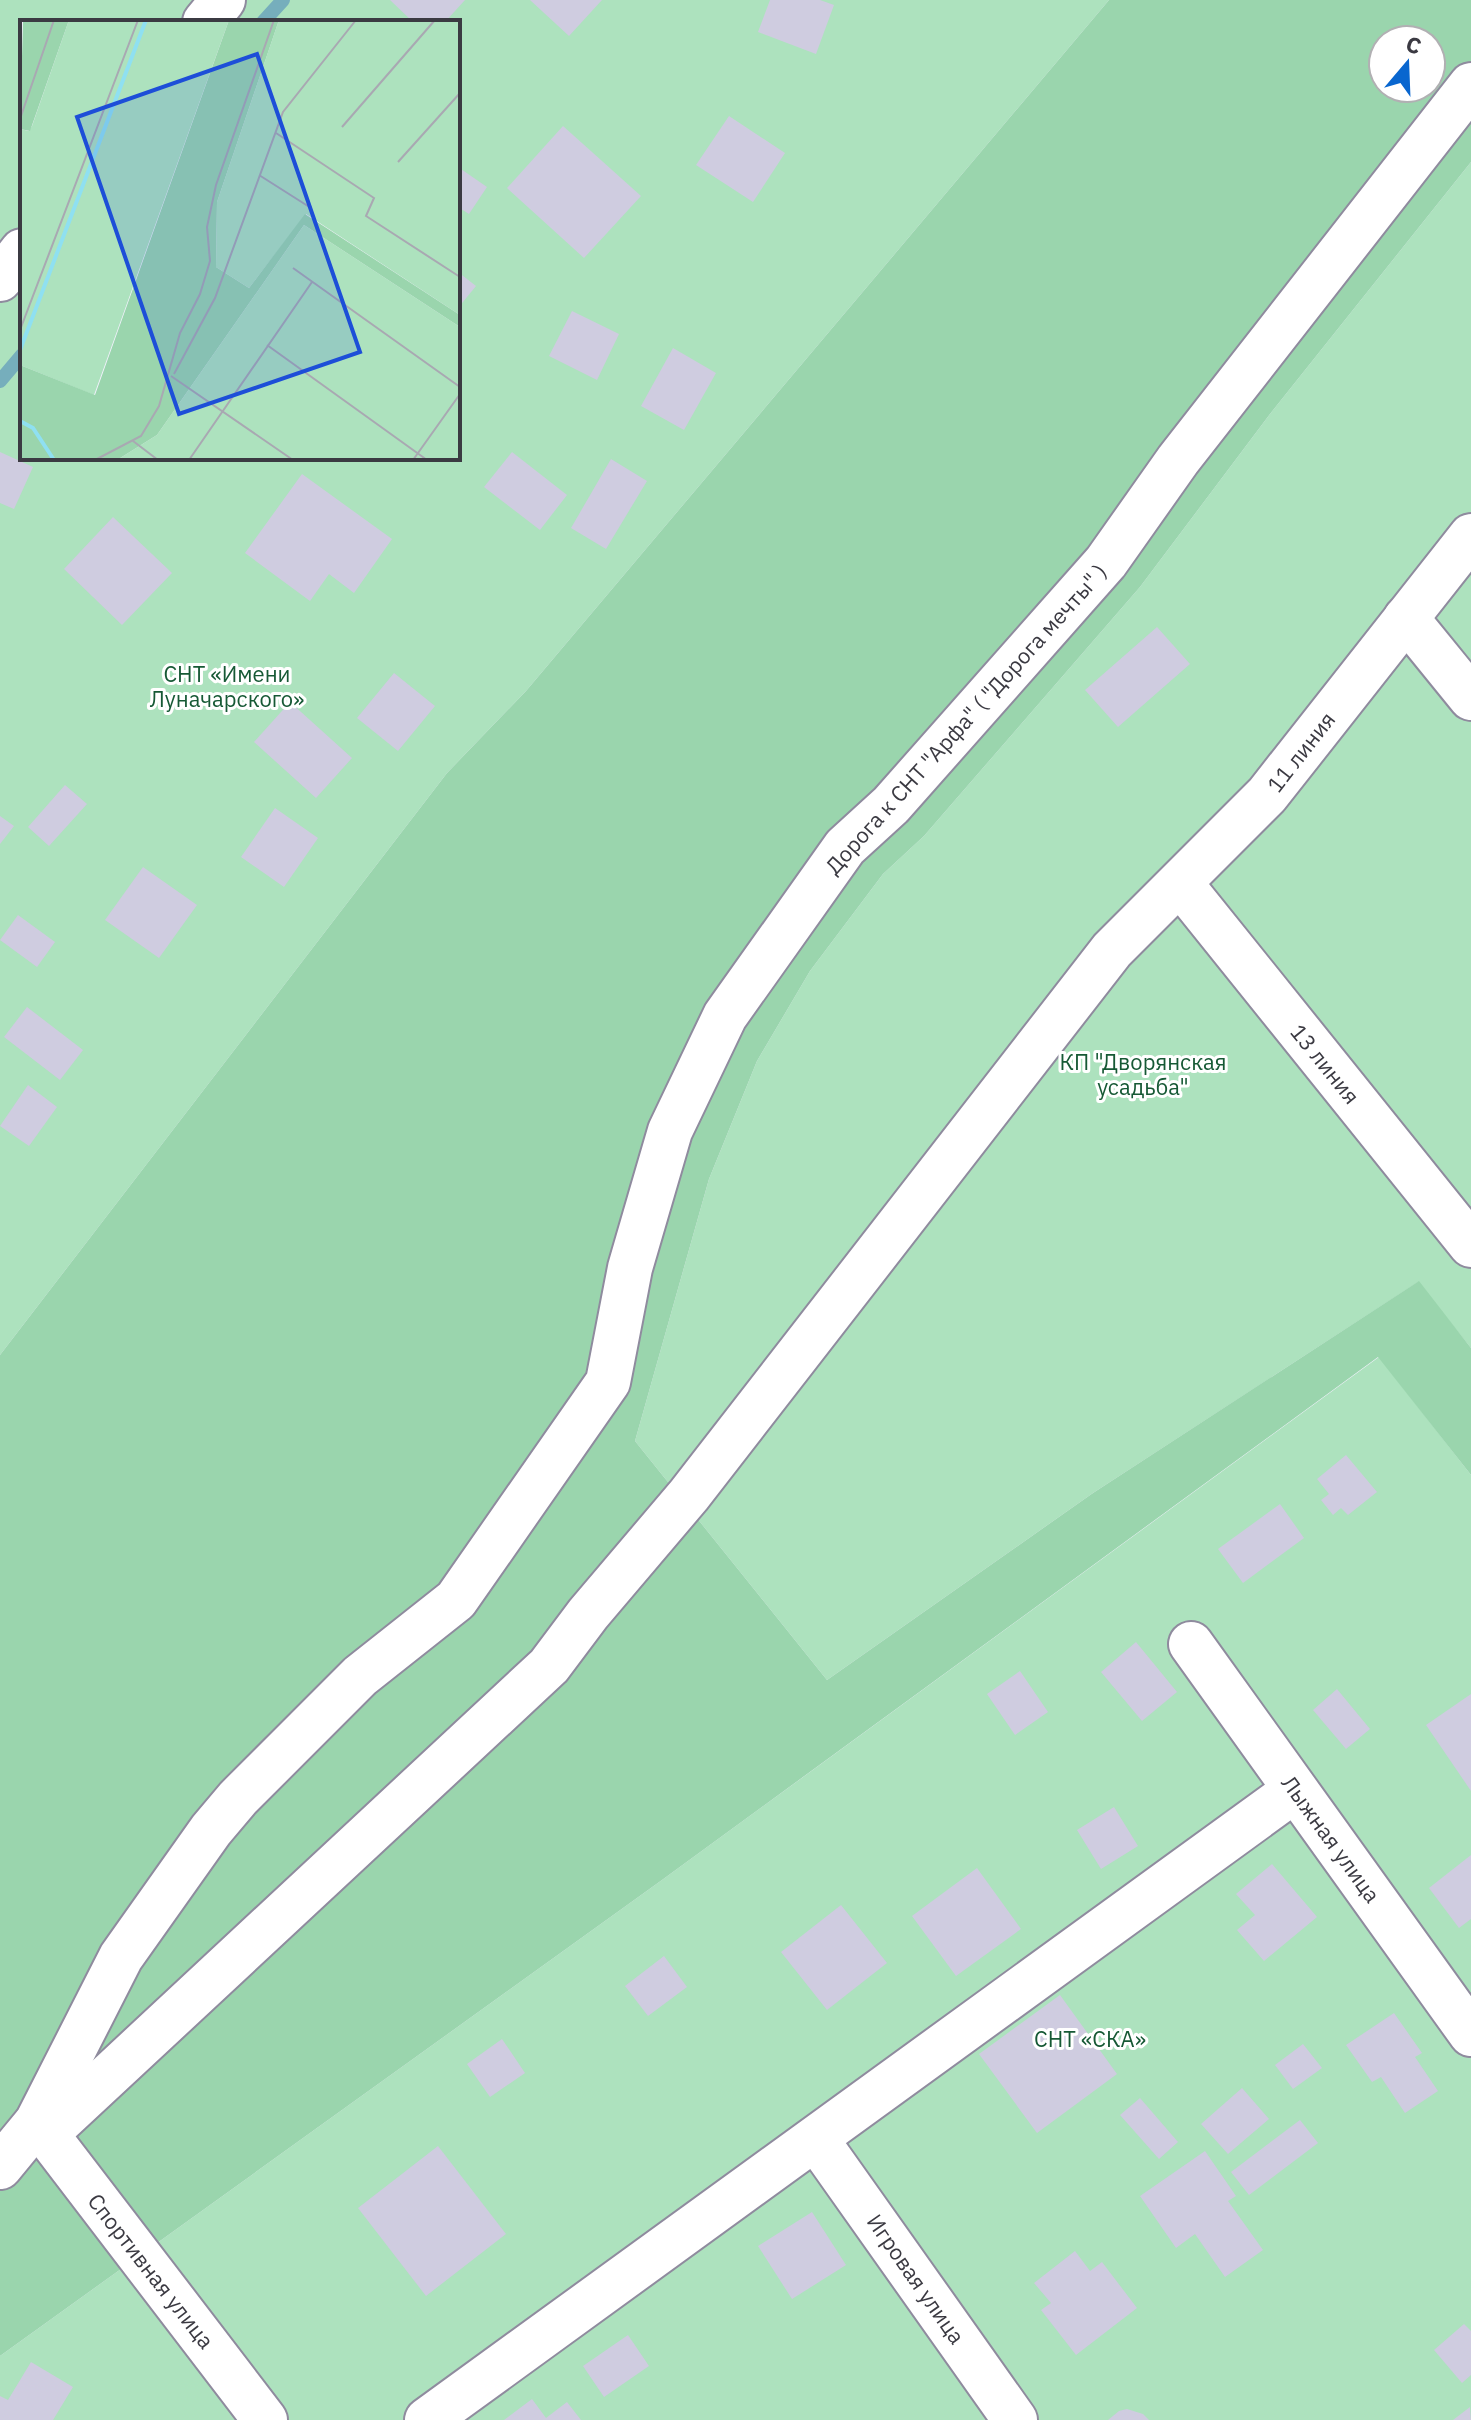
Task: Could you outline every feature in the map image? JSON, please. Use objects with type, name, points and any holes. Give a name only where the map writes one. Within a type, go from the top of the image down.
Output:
[{"type":"street","points":[[207,20],[223,0]]},
{"type":"street","name":"Дорога к СНТ \"Арфа\" ( \"Дорога мечты\" )","points":[[0,2167],[41,2129],[121,1957],[211,1830],[238,1798],[360,1676],[456,1600],[608,1382],[630,1268],[670,1131],[725,1016],[845,847],[891,805],[1106,562],[1178,460],[1471,85]]},
{"type":"street","points":[[0,279],[20,254]]},
{"type":"street","name":"11 линия","points":[[41,2129],[549,1666],[588,1614],[689,1495],[1112,950],[1267,795],[1471,536]]},
{"type":"street","points":[[1406,618],[1471,698]]},
{"type":"street","name":"13 линия","points":[[1180,883],[1471,1245]]},
{"type":"street","name":"Лыжная улица","points":[[1191,1644],[1471,2034]]},
{"type":"street","points":[[427,2420],[1295,1790]]},
{"type":"street","name":"Спортивная улица","points":[[41,2129],[265,2420]]},
{"type":"street","name":"Игровая улица","points":[[816,2139],[1015,2420]]},
{"type":"green space","name":"СНТ «Имени Луначарского»","points":[[0,0],[1109,0],[526,691],[447,773],[0,1355]]},
{"type":"green space","points":[[1109,0],[1471,0],[1471,162],[1270,414],[1140,587],[924,836],[883,874],[810,971],[757,1061],[709,1179],[635,1441],[827,1680],[1093,1493],[1419,1281],[1471,1348],[1471,1475],[1378,1357],[662,1880],[0,2356],[0,1355],[447,773],[526,691]]},
{"type":"green space","name":"КП \"Дворянская усадьба\"","points":[[1471,162],[1471,1348],[1418,1282],[1093,1493],[827,1680],[635,1441],[709,1179],[757,1061],[810,971],[883,874],[924,836],[1140,587],[1270,414]]},
{"type":"green space","name":"СНТ «СКА»","points":[[1379,1357],[1471,1475],[1471,2420],[0,2420],[0,2356],[662,1880]]},
{"type":"building","points":[[390,0],[465,0],[447,20],[411,20]]},
{"type":"building","points":[[530,0],[602,0],[569,36]]},
{"type":"building","points":[[770,0],[820,0],[834,5],[816,54],[758,32]]},
{"type":"building","points":[[729,116],[785,153],[753,202],[696,165]]},
{"type":"building","points":[[563,126],[641,196],[584,258],[507,188]]},
{"type":"building","points":[[460,168],[487,187],[469,214],[460,208]]},
{"type":"building","points":[[460,274],[476,286],[460,306]]},
{"type":"building","points":[[572,311],[619,334],[597,380],[549,356]]},
{"type":"building","points":[[673,348],[716,373],[684,430],[641,406]]},
{"type":"building","points":[[0,452],[33,467],[14,509],[0,503]]},
{"type":"building","points":[[512,452],[567,495],[540,530],[484,487]]},
{"type":"building","points":[[611,459],[647,481],[606,549],[571,528]]},
{"type":"building","points":[[302,474],[392,539],[354,593],[329,574],[310,601],[245,553]]},
{"type":"building","points":[[113,517],[172,573],[122,625],[64,569]]},
{"type":"building","points":[[1157,627],[1190,664],[1118,727],[1085,690]]},
{"type":"building","points":[[394,673],[435,706],[398,751],[357,718]]},
{"type":"building","points":[[290,702],[352,758],[316,798],[254,742]]},
{"type":"building","points":[[65,785],[87,804],[49,846],[28,827]]},
{"type":"building","points":[[275,808],[318,838],[284,887],[241,857]]},
{"type":"building","points":[[0,816],[14,826],[0,844]]},
{"type":"building","points":[[143,867],[197,905],[159,958],[105,920]]},
{"type":"building","points":[[18,915],[55,942],[37,967],[0,940]]},
{"type":"building","points":[[27,1007],[83,1050],[60,1080],[4,1037]]},
{"type":"building","points":[[28,1085],[57,1107],[29,1146],[0,1126]]},
{"type":"building","points":[[1346,1455],[1377,1492],[1348,1515],[1341,1508],[1333,1515],[1321,1500],[1329,1494],[1317,1479]]},
{"type":"building","points":[[1280,1504],[1304,1538],[1243,1583],[1218,1549]]},
{"type":"building","points":[[1136,1642],[1177,1692],[1142,1721],[1101,1672]]},
{"type":"building","points":[[1020,1671],[1048,1712],[1015,1735],[987,1694]]},
{"type":"building","points":[[1337,1689],[1370,1729],[1346,1749],[1313,1710]]},
{"type":"building","points":[[1471,1694],[1471,1791],[1426,1725]]},
{"type":"building","points":[[1114,1807],[1138,1846],[1101,1869],[1077,1830]]},
{"type":"building","points":[[1471,1855],[1471,1919],[1459,1928],[1429,1888]]},
{"type":"building","points":[[1272,1864],[1317,1917],[1264,1961],[1237,1930],[1255,1915],[1236,1894]]},
{"type":"building","points":[[977,1868],[1021,1929],[956,1976],[912,1916]]},
{"type":"building","points":[[841,1905],[887,1963],[827,2010],[781,1952]]},
{"type":"building","points":[[664,1956],[687,1987],[648,2016],[625,1986]]},
{"type":"building","points":[[1060,1995],[1117,2074],[1037,2133],[979,2054]]},
{"type":"building","points":[[1394,2013],[1422,2053],[1415,2057],[1438,2091],[1405,2113],[1381,2077],[1372,2082],[1346,2045]]},
{"type":"building","points":[[502,2039],[525,2073],[490,2097],[467,2064]]},
{"type":"building","points":[[1303,2044],[1322,2068],[1293,2089],[1275,2065]]},
{"type":"building","points":[[1242,2088],[1269,2119],[1228,2154],[1201,2124]]},
{"type":"building","points":[[1140,2098],[1178,2142],[1159,2159],[1120,2115]]},
{"type":"building","points":[[1300,2120],[1318,2143],[1249,2195],[1231,2172]]},
{"type":"building","points":[[438,2146],[506,2234],[426,2296],[358,2208]]},
{"type":"building","points":[[1205,2151],[1236,2196],[1228,2201],[1263,2250],[1225,2277],[1195,2234],[1176,2248],[1140,2196]]},
{"type":"building","points":[[812,2212],[846,2265],[792,2299],[758,2246]]},
{"type":"building","points":[[1075,2251],[1090,2271],[1102,2262],[1137,2308],[1076,2355],[1041,2310],[1051,2303],[1034,2283]]},
{"type":"building","points":[[1464,2324],[1471,2331],[1471,2375],[1462,2383],[1434,2350]]},
{"type":"building","points":[[628,2335],[649,2366],[604,2397],[583,2366]]},
{"type":"building","points":[[31,2362],[73,2387],[53,2420],[0,2420],[0,2396],[8,2400]]},
{"type":"building","points":[[532,2399],[546,2418],[567,2402],[581,2420],[504,2420]]},
{"type":"building","points":[[1470,2407],[1471,2420],[1453,2420]]},
{"type":"building","points":[[1127,2409],[1143,2414],[1149,2420],[1108,2420]]},
{"type":"waterway","points":[[265,20],[283,0]]},
{"type":"waterway","points":[[0,381],[20,357]]}]
